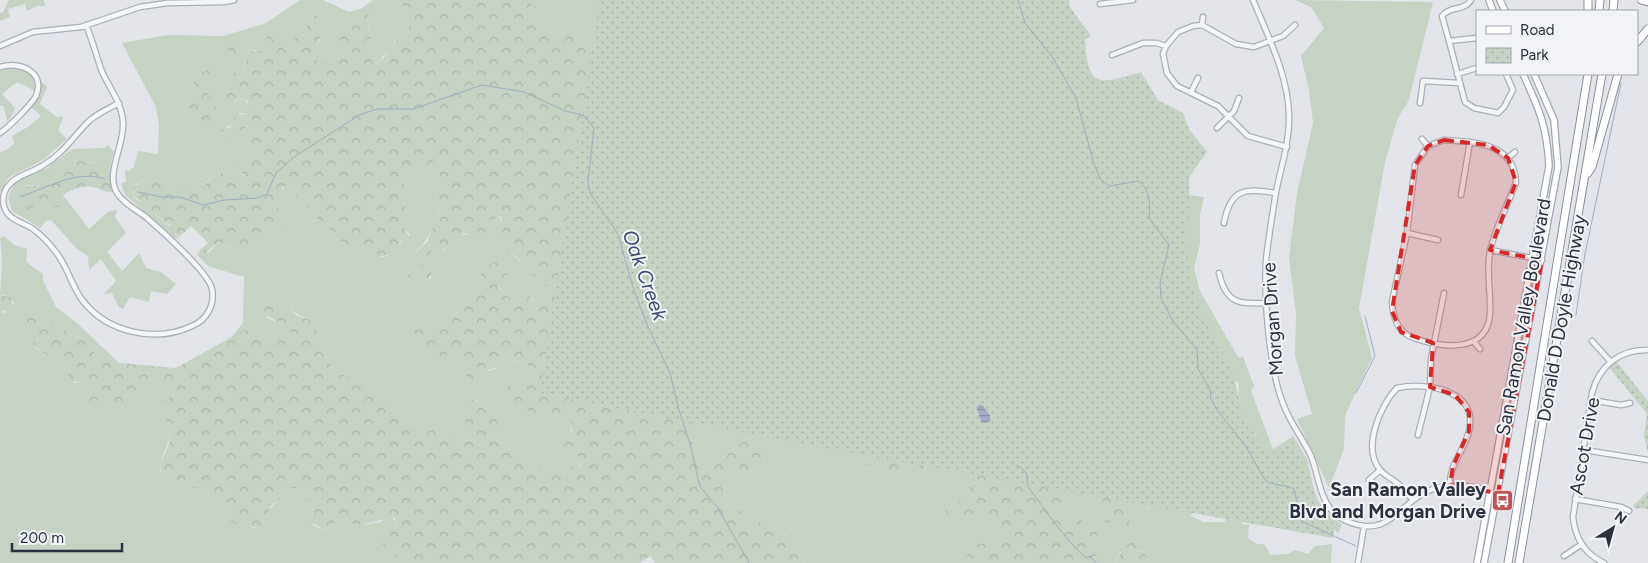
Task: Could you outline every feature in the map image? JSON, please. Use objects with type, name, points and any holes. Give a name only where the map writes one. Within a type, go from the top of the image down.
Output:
[{"type":"highway","points":[[1641,0],[1648,2]]},
{"type":"highway","points":[[1638,41],[1648,29]]},
{"type":"highway","name":"Donald D Doyle Highway","points":[[1508,563],[1588,75]]},
{"type":"highway","name":"Donald D Doyle Highway","points":[[1518,563],[1602,75]]},
{"type":"highway","points":[[1586,175],[1592,167],[1618,75]]},
{"type":"main road","name":"San Ramon Valley Boulevard","points":[[1477,563],[1546,193],[1549,166],[1548,142],[1542,117],[1522,75]]},
{"type":"main road","name":"San Ramon Valley Boulevard","points":[[1484,563],[1542,260],[1556,176],[1558,149],[1554,120],[1534,75]]},
{"type":"street","points":[[0,46],[33,32],[68,30],[140,7],[174,2],[224,2],[234,0]]},
{"type":"street","points":[[1100,4],[1133,0]]},
{"type":"street","name":"Morgan Drive","points":[[1253,0],[1284,79],[1288,101],[1287,147],[1275,193],[1266,261],[1267,303],[1272,360],[1278,388],[1293,426],[1310,454],[1321,495],[1337,515],[1349,522],[1364,526]]},
{"type":"street","points":[[1471,0],[1463,7],[1443,13],[1442,20],[1459,83],[1468,106],[1498,112],[1504,107],[1513,90],[1506,75]]},
{"type":"street","points":[[1202,25],[1203,16]]},
{"type":"street","points":[[86,25],[101,68],[119,103],[124,123],[114,171],[117,193],[188,258],[202,272],[212,288],[212,301],[206,316],[198,324],[186,329],[161,334],[144,334],[125,330],[106,321],[82,301],[56,252],[32,228],[11,217],[4,206],[3,197],[9,184],[17,177],[52,160],[90,120],[119,103]]},
{"type":"street","points":[[1287,147],[1248,136],[1218,106],[1178,86],[1167,73],[1163,61],[1166,46],[1178,32],[1185,28],[1202,25],[1228,40],[1254,47],[1270,42],[1292,31],[1295,25]]},
{"type":"street","points":[[1449,42],[1476,38]]},
{"type":"street","points":[[1112,55],[1142,43],[1156,43],[1166,46]]},
{"type":"street","points":[[0,67],[13,64],[23,66],[32,72],[38,83],[34,98],[0,133]]},
{"type":"street","points":[[1457,74],[1476,68]]},
{"type":"street","points":[[1191,92],[1198,78]]},
{"type":"street","points":[[1420,103],[1422,81],[1459,83]]},
{"type":"street","points":[[1217,128],[1237,107],[1239,98]]},
{"type":"street","points":[[1422,139],[1428,146]]},
{"type":"street","points":[[1444,140],[1470,142],[1496,148],[1508,158],[1513,165],[1516,182],[1490,250],[1489,322],[1474,342],[1462,346],[1415,339],[1399,333],[1394,318],[1392,302],[1407,233],[1415,165],[1428,146],[1444,140]]},
{"type":"street","points":[[1461,195],[1470,142]]},
{"type":"street","points":[[1508,158],[1515,152]]},
{"type":"street","points":[[1224,223],[1230,201],[1237,194],[1259,190],[1275,193]]},
{"type":"street","points":[[1407,233],[1438,240]]},
{"type":"street","points":[[1490,250],[1542,260]]},
{"type":"street","points":[[1219,273],[1225,292],[1231,299],[1241,303],[1267,303]]},
{"type":"street","points":[[1418,435],[1430,387],[1434,343],[1444,293]]},
{"type":"street","points":[[1592,341],[1610,361],[1627,352],[1648,350]]},
{"type":"street","points":[[1474,342],[1480,349]]},
{"type":"street","name":"Ascot Drive","points":[[1604,563],[1592,555],[1582,544],[1574,527],[1573,513],[1591,400],[1599,375],[1610,361]]},
{"type":"street","points":[[1413,500],[1401,486],[1380,470],[1374,451],[1374,438],[1383,406],[1395,386],[1418,385],[1430,387],[1451,392],[1467,402],[1470,416],[1470,431],[1453,466],[1450,485]]},
{"type":"street","points":[[1591,400],[1621,405],[1630,404]]},
{"type":"street","points":[[1584,450],[1648,460]]},
{"type":"street","points":[[1369,480],[1380,470]]},
{"type":"street","points":[[1358,563],[1364,526],[1390,520],[1413,500],[1430,490],[1450,485],[1498,493]]},
{"type":"street","points":[[1575,499],[1621,507],[1629,511]]},
{"type":"street","points":[[1564,556],[1582,544]]},
{"type":"highlighted area","points":[[1444,140],[1488,145],[1508,158],[1516,182],[1490,250],[1542,260],[1498,493],[1450,485],[1453,466],[1469,431],[1469,412],[1455,395],[1430,387],[1433,343],[1401,332],[1392,311],[1415,165],[1428,146]]},
{"type":"green space","points":[[9,0],[44,0],[45,6],[38,6],[27,11],[25,4],[8,9],[10,17],[0,21],[0,13],[3,12]]},
{"type":"green space","points":[[300,0],[323,0],[349,12],[362,8],[373,0],[399,0],[407,14],[409,35],[397,38],[391,50],[382,57],[380,65],[373,61],[374,50],[369,29],[370,18],[350,23],[349,29],[339,41],[348,54],[347,57],[336,58],[320,65],[316,59],[315,52],[320,39],[307,31],[292,44],[275,29],[267,36],[262,51],[252,50],[245,62],[243,74],[238,75],[221,88],[234,101],[245,99],[249,107],[248,114],[239,113],[237,125],[228,126],[224,130],[234,137],[247,126],[254,130],[237,143],[238,147],[247,146],[250,152],[248,156],[241,159],[240,173],[246,175],[246,179],[240,185],[211,177],[200,190],[176,188],[152,179],[144,180],[135,185],[133,194],[148,211],[152,212],[169,226],[176,226],[175,235],[179,237],[176,239],[125,195],[121,183],[126,182],[125,170],[129,171],[134,167],[138,151],[158,154],[159,125],[156,107],[122,43],[168,35],[224,36],[266,23]],"holes":[[[204,73],[205,91],[217,114],[212,121],[192,116],[188,100],[194,83],[193,77]]]},
{"type":"green space","points":[[399,0],[515,0],[522,8],[530,3],[537,7],[538,19],[550,33],[571,34],[587,43],[594,38],[703,420],[704,427],[694,439],[692,448],[702,461],[711,467],[746,439],[757,441],[764,446],[764,459],[761,466],[749,472],[729,474],[725,479],[724,504],[739,507],[750,526],[757,528],[762,516],[769,513],[781,536],[789,535],[801,538],[803,544],[798,554],[805,563],[656,563],[650,556],[640,563],[403,563],[379,541],[380,533],[387,527],[395,527],[397,523],[394,517],[356,526],[347,519],[337,520],[325,531],[308,520],[315,512],[305,488],[286,488],[280,499],[270,507],[262,528],[236,525],[228,519],[228,506],[216,497],[202,490],[187,486],[172,487],[162,476],[162,460],[170,437],[162,403],[170,397],[157,377],[150,379],[148,384],[152,391],[148,393],[136,391],[126,395],[125,400],[130,406],[120,410],[112,403],[100,404],[96,399],[90,402],[87,399],[86,386],[81,382],[70,381],[68,375],[70,371],[56,356],[47,355],[31,344],[39,340],[33,331],[27,328],[26,320],[36,314],[58,324],[75,338],[85,337],[93,347],[95,359],[105,356],[119,363],[176,368],[244,330],[287,337],[291,333],[280,323],[262,313],[259,302],[268,298],[285,306],[296,315],[311,320],[320,336],[331,366],[347,377],[355,373],[366,386],[388,397],[397,412],[410,424],[427,433],[429,429],[447,427],[456,440],[476,441],[473,431],[466,424],[464,412],[471,400],[482,401],[493,407],[498,425],[491,433],[496,440],[519,455],[532,460],[538,467],[566,473],[575,463],[580,466],[583,463],[576,455],[562,451],[572,430],[572,421],[552,414],[549,410],[544,416],[532,413],[515,403],[508,393],[507,387],[511,384],[522,384],[524,376],[530,374],[532,370],[527,365],[518,361],[507,360],[500,367],[488,370],[486,376],[473,384],[449,349],[444,358],[434,361],[425,356],[424,345],[413,342],[412,330],[443,327],[446,323],[443,318],[445,315],[456,314],[463,309],[474,292],[473,283],[487,266],[491,264],[500,262],[514,268],[504,277],[497,279],[497,287],[512,300],[518,300],[521,294],[526,293],[534,302],[546,304],[550,289],[539,281],[519,259],[500,246],[497,227],[502,219],[499,216],[488,221],[491,228],[488,232],[488,238],[485,240],[465,233],[460,235],[456,246],[447,247],[439,252],[431,248],[432,272],[427,283],[413,283],[408,278],[409,273],[420,269],[423,263],[418,261],[412,262],[411,257],[427,242],[435,223],[440,220],[436,193],[441,160],[437,158],[427,167],[414,171],[404,183],[402,196],[407,218],[405,229],[410,239],[407,242],[401,241],[398,245],[400,251],[398,255],[392,254],[377,257],[367,252],[351,250],[334,237],[330,228],[324,235],[313,226],[317,217],[315,210],[302,204],[294,193],[285,186],[282,188],[285,194],[277,206],[286,225],[283,228],[267,232],[253,248],[249,248],[246,243],[232,249],[219,242],[205,253],[201,249],[208,243],[191,226],[179,237],[174,232],[176,227],[148,211],[142,202],[134,196],[134,187],[144,180],[152,179],[176,188],[200,190],[212,177],[216,178],[223,172],[228,180],[240,185],[246,179],[246,175],[235,170],[235,162],[248,156],[250,152],[247,146],[237,147],[236,144],[253,130],[247,126],[234,137],[219,142],[213,134],[236,125],[234,115],[248,114],[248,101],[244,99],[229,101],[218,97],[218,93],[233,73],[243,73],[248,51],[262,51],[267,36],[266,27],[275,29],[292,44],[295,37],[302,36],[307,31],[306,20],[310,16],[318,16],[322,28],[316,59],[320,65],[329,55],[336,58],[347,57],[348,54],[340,41],[340,31],[347,32],[350,23],[360,13],[367,14],[370,18],[369,30],[374,49],[373,61],[379,65],[398,37],[409,35],[408,23],[405,18],[407,14]]},
{"type":"green space","points":[[515,0],[714,0],[719,4],[729,7],[751,0],[791,0],[796,11],[779,24],[780,33],[788,39],[795,52],[802,52],[808,48],[812,55],[817,77],[832,79],[875,92],[867,116],[871,124],[859,134],[855,126],[846,126],[847,135],[844,138],[841,138],[838,132],[828,126],[807,139],[806,150],[801,158],[810,161],[821,170],[813,171],[816,177],[832,192],[838,207],[839,228],[848,242],[883,250],[889,248],[880,237],[919,240],[927,244],[930,258],[944,277],[974,306],[984,323],[1012,345],[1020,360],[1038,380],[1043,389],[1053,398],[1060,395],[1056,387],[1059,380],[1063,381],[1070,390],[1078,395],[1100,397],[1105,384],[1107,359],[1103,355],[1103,346],[1110,341],[1112,342],[1112,355],[1119,360],[1135,326],[1141,331],[1140,353],[1131,356],[1127,363],[1112,374],[1107,382],[1113,382],[1117,407],[1149,417],[1153,421],[1153,423],[1141,422],[1134,440],[1136,444],[1155,444],[1156,459],[1164,467],[1172,467],[1175,454],[1186,443],[1184,429],[1192,438],[1205,444],[1213,454],[1211,462],[1220,468],[1223,475],[1222,479],[1185,492],[1193,508],[1191,516],[1204,522],[1225,522],[1225,518],[1237,513],[1237,502],[1240,499],[1255,498],[1275,487],[1284,496],[1283,503],[1273,507],[1258,502],[1251,506],[1241,520],[1242,524],[1249,525],[1248,538],[1257,544],[1264,544],[1271,555],[1288,554],[1295,550],[1308,554],[1315,546],[1332,544],[1331,563],[1144,563],[1148,555],[1142,550],[1135,552],[1134,549],[1139,543],[1137,540],[1129,542],[1126,552],[1120,552],[1115,563],[1099,563],[1092,555],[1097,556],[1098,553],[1095,544],[1098,532],[1091,530],[1089,525],[1084,525],[1076,532],[1076,527],[1083,522],[1081,511],[1074,509],[1072,518],[1064,515],[1068,496],[1063,487],[1070,466],[1086,462],[1090,459],[1092,465],[1100,466],[1098,459],[1084,448],[1066,457],[1058,466],[1045,461],[1030,431],[1029,417],[1031,409],[1028,406],[1009,413],[1005,412],[997,401],[993,401],[993,420],[987,426],[983,426],[975,412],[974,397],[979,380],[970,377],[966,379],[961,372],[953,371],[952,368],[946,370],[941,367],[949,350],[943,350],[943,345],[938,336],[924,338],[917,325],[911,324],[902,331],[884,318],[875,316],[869,306],[864,307],[865,312],[862,317],[854,313],[850,316],[850,322],[871,328],[871,332],[861,332],[862,338],[880,338],[880,353],[875,364],[878,368],[883,368],[887,357],[893,357],[894,368],[897,371],[909,377],[916,384],[923,385],[927,380],[912,371],[917,365],[928,365],[938,370],[933,378],[936,381],[944,380],[947,388],[940,387],[930,395],[925,394],[928,408],[895,406],[876,385],[857,377],[849,387],[853,396],[850,399],[834,402],[832,409],[850,419],[848,423],[843,424],[846,430],[861,438],[875,425],[886,433],[900,434],[905,424],[911,425],[911,429],[907,432],[910,436],[916,437],[921,431],[933,428],[936,425],[935,420],[959,434],[964,434],[963,441],[952,445],[949,451],[943,452],[962,480],[966,477],[974,476],[982,484],[973,482],[967,491],[978,499],[977,501],[956,501],[945,511],[947,521],[952,520],[960,510],[968,519],[973,519],[981,512],[995,519],[994,528],[1000,536],[997,540],[973,545],[962,563],[805,563],[798,554],[803,544],[801,539],[789,535],[781,536],[769,513],[762,516],[758,529],[750,526],[739,507],[724,504],[725,479],[729,474],[749,472],[761,466],[764,459],[764,446],[757,441],[746,439],[711,467],[702,461],[692,448],[694,439],[704,427],[703,419],[709,424],[724,414],[728,405],[723,401],[694,396],[700,386],[727,388],[742,381],[732,369],[712,362],[707,362],[697,373],[682,369],[674,375],[670,371],[670,365],[673,360],[685,359],[700,346],[701,338],[695,337],[689,342],[684,351],[679,352],[684,339],[681,336],[674,338],[669,325],[662,321],[661,317],[662,311],[671,299],[663,277],[652,282],[649,276],[651,266],[658,257],[673,247],[674,242],[693,233],[701,225],[707,223],[707,219],[696,215],[680,223],[671,234],[650,236],[643,247],[637,247],[621,227],[615,206],[604,181],[603,172],[594,173],[592,171],[613,145],[616,136],[608,132],[597,133],[591,109],[599,94],[631,76],[635,71],[616,70],[612,65],[616,46],[614,42],[605,49],[594,38],[587,43],[571,34],[550,33],[538,19],[537,7],[530,4],[522,8]],"holes":[[[642,3],[651,15],[651,23],[639,33],[637,40],[631,43],[620,37],[638,6]],[[616,109],[624,114],[628,122],[625,128],[613,125],[608,119],[610,112]],[[679,123],[683,127],[673,153],[652,163],[649,145],[652,138],[668,137],[672,127]],[[723,293],[760,311],[761,317],[754,319],[733,314],[725,318],[718,330],[723,340],[720,345],[714,347],[710,343],[710,337]],[[981,405],[990,415],[990,421],[983,423],[978,407]],[[933,452],[938,453],[946,472],[940,479],[935,477],[931,464],[925,468],[923,477],[918,478],[920,461]],[[871,456],[889,460],[897,457],[902,459],[903,466],[900,472],[885,477],[879,474],[875,466],[867,465],[865,460]],[[1159,477],[1162,486],[1161,491],[1157,500],[1150,507],[1146,509],[1135,504],[1130,505],[1128,514],[1131,534],[1130,538],[1125,538],[1114,524],[1107,523],[1105,520],[1107,509],[1102,502],[1108,493],[1118,493],[1117,481],[1127,480],[1142,493],[1150,483]]]},
{"type":"green space","points":[[600,0],[1069,0],[1070,7],[1091,36],[1085,39],[1089,67],[1093,75],[1098,79],[1106,80],[1141,72],[1158,100],[1183,113],[1189,129],[1207,152],[1189,177],[1190,213],[1186,231],[1190,278],[1201,311],[1234,376],[1243,421],[1271,454],[1292,440],[1312,484],[1319,509],[1335,525],[1333,538],[835,450],[540,393]]},
{"type":"green space","points":[[1295,0],[1433,2],[1409,100],[1397,120],[1385,162],[1359,308],[1372,358],[1345,415],[1344,449],[1329,488],[1297,419],[1312,414],[1295,356],[1296,313],[1289,258],[1297,193],[1313,123],[1309,90],[1301,56],[1324,28],[1311,7]]},
{"type":"green space","points":[[244,44],[246,48],[240,58],[228,52],[229,47]]},
{"type":"green space","points":[[10,66],[29,72],[36,83],[35,91],[17,82],[2,94],[15,108],[8,123],[3,105],[0,106],[0,69]]},
{"type":"green space","points":[[190,66],[200,68],[204,73],[207,69],[217,76],[211,88],[205,91],[214,101],[218,118],[215,122],[200,120],[191,116],[188,100],[194,83]]},
{"type":"green space","points":[[39,79],[47,87],[40,104],[58,118],[60,116],[63,118],[58,130],[67,139],[43,160],[9,177],[0,192],[0,153],[14,143],[12,136],[31,125],[41,116],[31,107],[40,93]]},
{"type":"green space","points":[[108,145],[114,152],[110,167],[110,177],[114,192],[95,163],[78,160],[66,162],[63,172],[42,181],[38,186],[26,185],[19,189],[21,196],[25,199],[22,201],[26,211],[36,204],[39,206],[40,213],[47,205],[61,208],[63,195],[89,229],[109,211],[117,210],[115,217],[126,233],[107,252],[122,271],[139,253],[146,268],[161,272],[176,284],[167,294],[151,291],[149,302],[130,297],[123,309],[119,307],[112,293],[104,294],[116,281],[101,259],[89,270],[88,256],[76,248],[51,220],[46,221],[40,228],[12,211],[8,197],[15,183],[47,168],[72,149],[105,148]]},
{"type":"green space","points":[[437,158],[441,160],[436,193],[440,221],[433,228],[423,245],[415,252],[418,261],[423,263],[420,269],[415,270],[408,279],[414,283],[419,283],[431,278],[431,247],[443,251],[447,247],[456,246],[460,235],[488,232],[488,221],[499,216],[511,254],[526,265],[539,281],[550,289],[546,304],[534,302],[532,298],[512,300],[497,286],[497,279],[511,265],[495,267],[484,272],[476,279],[473,283],[474,292],[463,310],[451,316],[443,327],[412,330],[418,342],[424,345],[426,350],[449,348],[464,370],[492,370],[507,360],[514,360],[527,365],[532,370],[530,374],[524,376],[522,384],[517,386],[519,406],[544,416],[549,410],[552,414],[573,421],[567,445],[583,463],[566,473],[538,467],[532,460],[519,455],[496,440],[491,433],[495,415],[488,406],[479,401],[471,400],[471,426],[476,435],[476,441],[456,440],[444,427],[427,433],[410,424],[397,412],[388,397],[366,386],[355,373],[348,377],[331,366],[320,336],[311,320],[268,298],[267,318],[280,323],[291,333],[287,337],[244,330],[229,340],[243,323],[244,277],[208,266],[197,255],[201,249],[208,253],[219,242],[229,248],[246,243],[253,248],[267,232],[283,228],[284,222],[277,206],[285,186],[294,193],[302,204],[315,210],[317,217],[314,221],[326,231],[330,228],[334,237],[351,250],[383,257],[400,251],[398,245],[410,235],[405,229],[407,218],[402,196],[404,183],[414,171]]},
{"type":"green space","points":[[78,160],[102,165],[107,169],[108,180],[113,192],[105,192],[93,187],[71,190],[63,195],[61,208],[47,205],[40,213],[36,213],[39,206],[36,205],[26,211],[17,207],[18,203],[25,199],[21,196],[19,189],[21,186],[38,186],[48,175],[63,172],[66,162]]},
{"type":"green space","points":[[1152,191],[1204,197],[1200,214],[1200,244],[1194,268],[1200,291],[1238,357],[1243,357],[1254,386],[1251,391],[1273,449],[1293,436],[1307,459],[1315,494],[1323,509],[1342,525],[1338,533],[1330,526],[1283,465],[1252,438],[1257,435],[1248,432],[1235,435],[1239,383],[1227,377],[1193,310],[1183,233]]},
{"type":"green space","points":[[4,236],[14,245],[27,249],[26,262],[43,274],[43,281],[56,307],[78,324],[119,363],[105,356],[95,359],[93,347],[85,337],[75,338],[58,324],[41,317],[33,331],[39,340],[34,347],[47,355],[56,356],[67,366],[74,383],[81,382],[86,386],[87,399],[90,401],[96,399],[117,406],[131,392],[152,391],[148,384],[150,379],[157,377],[170,397],[162,407],[168,420],[170,438],[162,457],[160,472],[173,487],[188,486],[209,493],[228,506],[228,519],[254,528],[265,524],[268,511],[280,499],[286,488],[305,488],[315,512],[312,514],[313,525],[325,531],[337,520],[347,519],[356,526],[380,522],[391,516],[397,523],[388,548],[403,563],[0,563],[0,312],[4,313],[14,302],[4,295],[0,295],[2,259],[0,238]]},
{"type":"green space","points":[[0,295],[12,298],[12,309],[0,312]]},
{"type":"green space","points":[[1616,361],[1648,401],[1648,453],[1644,436],[1647,414],[1609,367]]},
{"type":"green space","points":[[871,456],[902,459],[903,466],[900,472],[885,477],[879,474],[875,466],[867,465],[864,460]]},
{"type":"green space","points":[[919,461],[945,466],[946,472],[940,479],[935,477],[930,464],[925,468],[923,477],[918,478]]},
{"type":"green space","points":[[952,464],[1063,487],[1069,496],[1064,515],[1072,518],[1074,509],[1081,510],[1083,522],[1076,527],[1076,532],[1084,525],[1089,525],[1091,530],[1098,532],[1095,544],[1098,553],[1097,556],[1092,556],[1099,563],[962,563],[973,545],[997,540],[1000,536],[994,528],[995,519],[981,512],[973,519],[968,519],[960,511],[952,520],[947,521],[945,511],[956,501],[977,501],[978,499],[967,491],[973,482],[982,484],[974,476],[966,477],[962,481]]},
{"type":"green space","points":[[1648,491],[1648,509],[1635,508],[1633,506]]},
{"type":"green space","points":[[1104,497],[1155,500],[1146,509],[1135,504],[1130,505],[1128,514],[1131,534],[1130,538],[1125,538],[1114,524],[1107,523],[1104,520],[1107,509],[1102,503]]},
{"type":"green space","points":[[1132,540],[1139,541],[1135,552],[1141,551],[1147,554],[1148,556],[1144,563],[1115,563],[1121,552],[1126,551],[1127,546]]},
{"type":"water","points":[[979,405],[982,405],[990,415],[990,421],[986,423],[981,422],[977,409]]},
{"type":"waterway","points":[[1018,0],[1025,23],[1053,58],[1076,98],[1094,164],[1101,180],[1110,186],[1138,181],[1147,193],[1149,218],[1169,245],[1160,283],[1161,298],[1173,321],[1197,350],[1198,369],[1210,389],[1211,399],[1217,410],[1245,445],[1265,480],[1294,489],[1301,521],[1356,546]]},
{"type":"waterway","points":[[1576,315],[1585,254],[1621,83]]},
{"type":"waterway","name":"Oak Creek","points":[[138,192],[162,197],[180,197],[203,205],[225,200],[258,198],[267,194],[276,173],[294,157],[359,115],[377,109],[413,109],[482,85],[524,92],[565,111],[583,115],[594,128],[588,182],[590,193],[618,234],[633,288],[648,327],[670,373],[701,488],[718,508],[749,563]]},
{"type":"waterway","name":"Oak Creek","points":[[20,197],[73,178],[84,176],[105,179]]},
{"type":"waterway","points":[[1356,393],[1375,356],[1365,316]]},
{"type":"waterway","points":[[1017,465],[1026,473],[1029,488],[1063,533],[1086,558],[1090,556],[1097,563]]},
{"type":"place","name":"San Ramon Valley Blvd and Morgan Drive","points":[[1502,500]]}]
